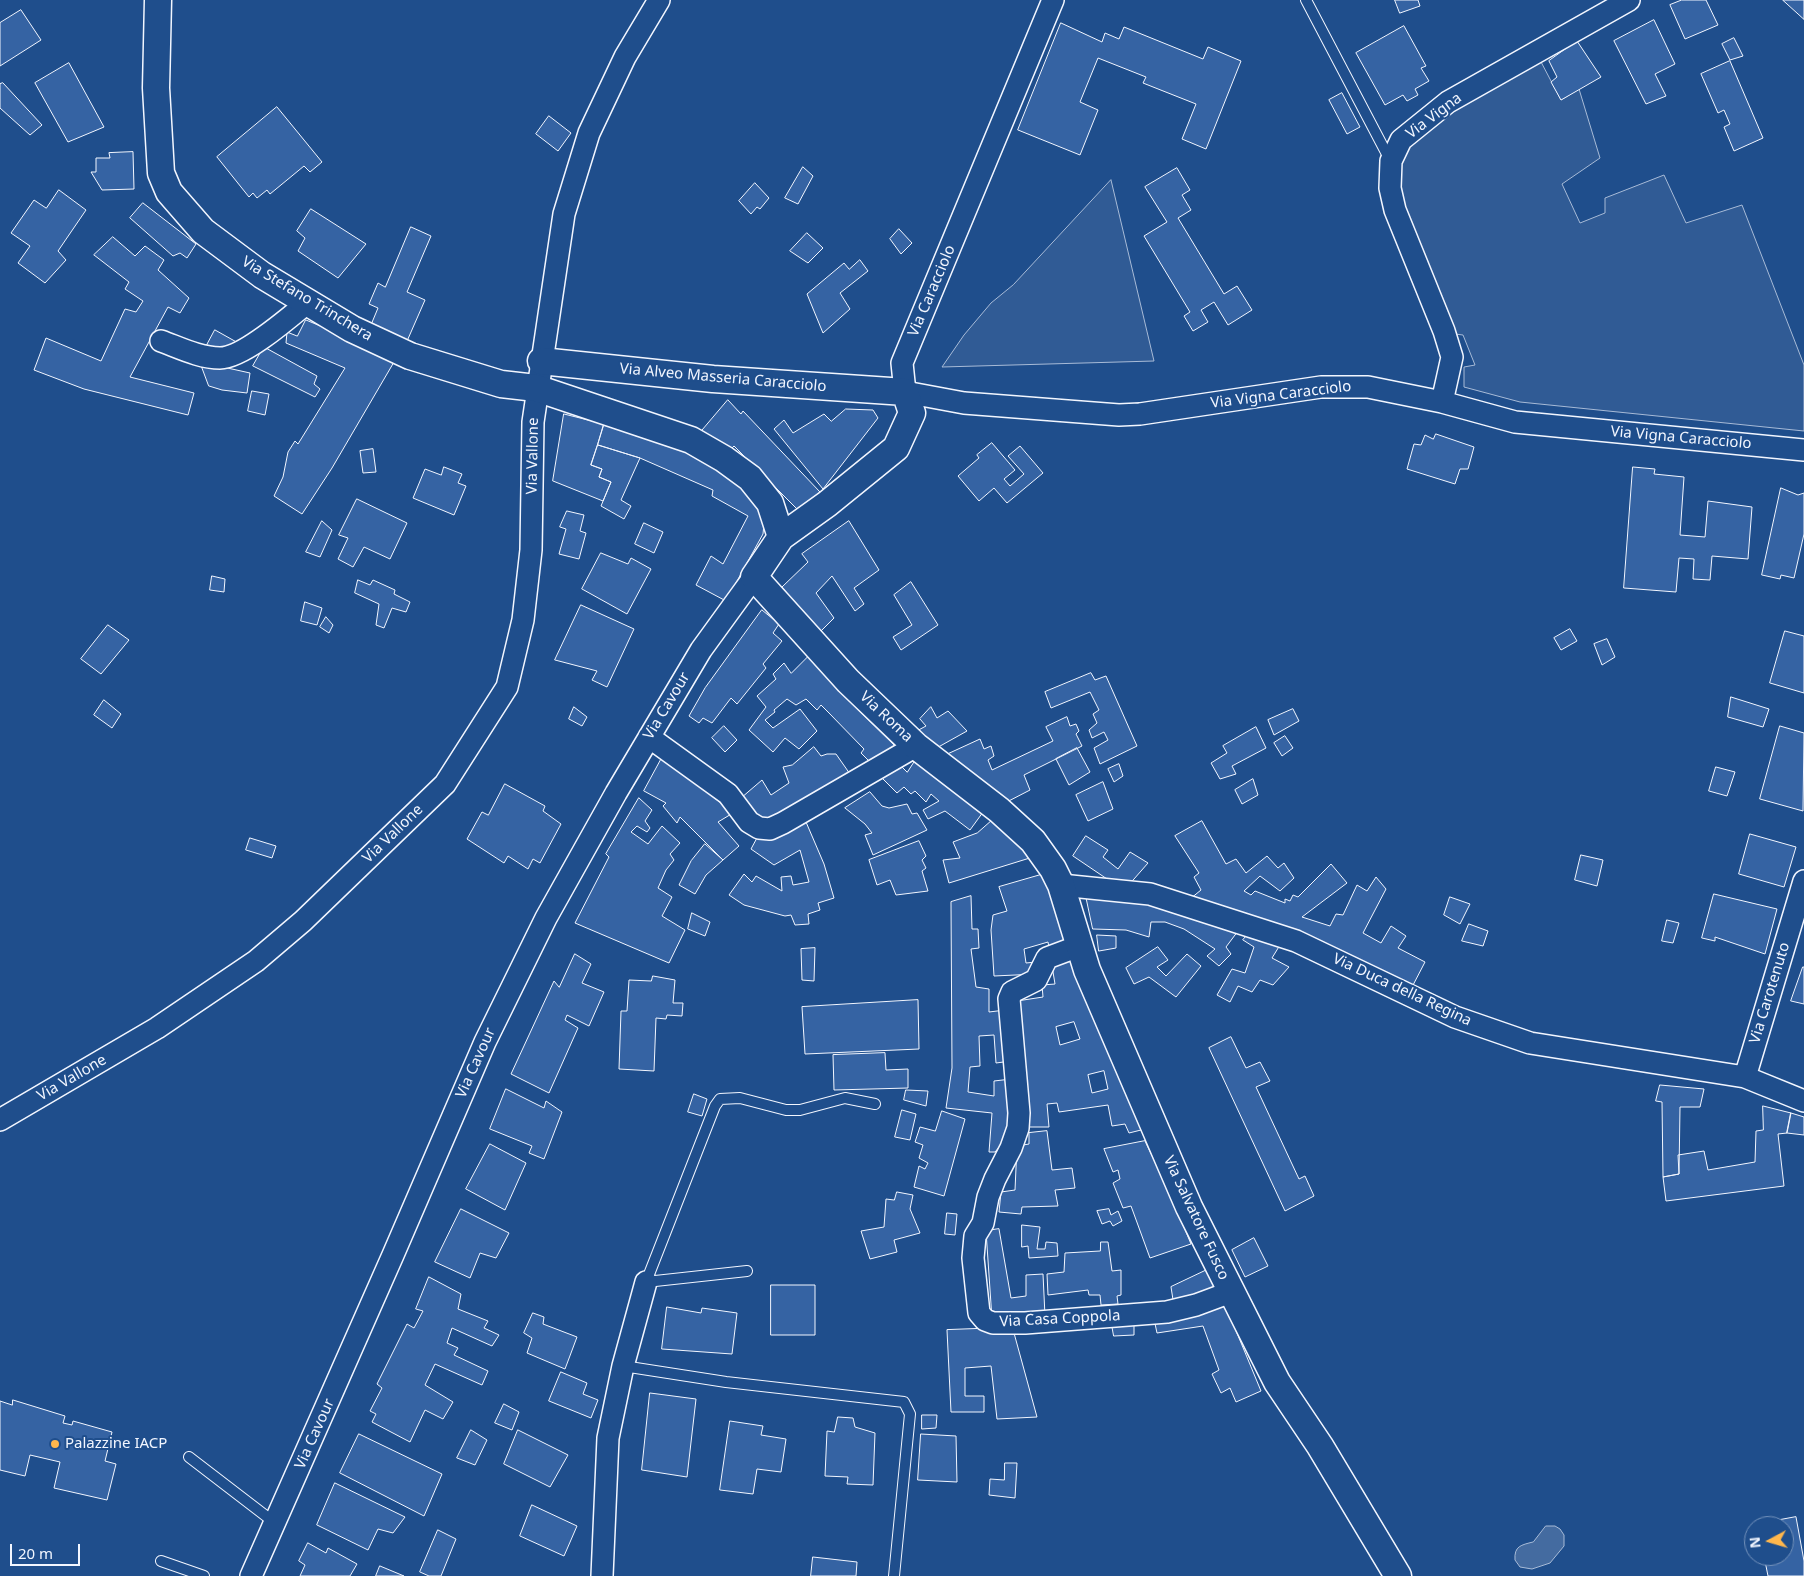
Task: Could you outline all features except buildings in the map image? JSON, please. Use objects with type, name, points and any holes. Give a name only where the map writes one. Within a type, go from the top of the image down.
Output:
[{"type":"street","name":"Via Stefano Trinchera","points":[[158,0],[156,88],[161,173],[169,192],[202,231],[262,275],[352,329],[410,356],[501,384],[536,388],[691,440],[724,459],[750,478],[770,503],[780,538]]},
{"type":"street","name":"Via Vallone","points":[[0,1120],[158,1028],[256,962],[303,921],[445,784],[507,687],[523,620],[531,550],[533,422],[536,388],[553,299],[564,214],[589,133],[625,57],[659,0]]},
{"type":"street","name":"Via Caracciolo","points":[[780,538],[827,504],[896,448],[912,414],[905,392],[902,364],[1053,0]]},
{"type":"street","name":"Via Vigna","points":[[1442,402],[1452,357],[1444,331],[1395,210],[1390,188],[1391,161],[1401,140],[1448,102],[1629,0]]},
{"type":"street","points":[[161,341],[204,356],[223,358],[244,349],[274,331],[308,302]]},
{"type":"street","name":"Via Alveo Masseria Caracciolo","points":[[541,361],[713,379],[905,392]]},
{"type":"street","name":"Via Vigna Caracciolo","points":[[905,392],[964,403],[1119,415],[1346,386],[1388,390],[1442,402],[1515,422],[1804,450]]},
{"type":"street","points":[[754,577],[780,538]]},
{"type":"street","name":"Via Cavour","points":[[251,1576],[485,1042],[546,918],[701,650],[754,577]]},
{"type":"street","name":"Via Roma","points":[[754,577],[848,681],[916,746],[999,810],[1033,842]]},
{"type":"street","points":[[649,737],[728,794],[749,822],[759,828],[770,829],[916,746]]},
{"type":"street","name":"Via Salvatore Fusco","points":[[1033,842],[1053,869],[1061,885],[1087,970],[1189,1207],[1231,1292],[1277,1382],[1320,1446],[1398,1576]]},
{"type":"street","name":"Via Carotenuto","points":[[1744,1077],[1804,881]]},
{"type":"street","name":"Via Duca della Regina","points":[[1061,885],[1150,894],[1296,941],[1455,1017],[1530,1043],[1744,1077],[1804,1101]]},
{"type":"street","name":"Via Casa Coppola","points":[[1079,946],[1047,958],[1036,980],[1018,987],[1012,992],[1009,999],[1019,1113],[1018,1128],[1011,1148],[988,1197],[983,1223],[975,1236],[973,1258],[979,1313],[985,1320],[993,1323],[1025,1323],[1167,1312],[1196,1305],[1231,1292]]},
{"type":"street","points":[[602,1576],[608,1438],[623,1366],[646,1282]]},
{"type":"lane","points":[[1306,0],[1391,161]]},
{"type":"lane","points":[[747,1271],[646,1282],[715,1106],[720,1099],[740,1098],[786,1110],[800,1110],[845,1098],[875,1104]]},
{"type":"lane","points":[[623,1366],[726,1382],[900,1400],[904,1402],[910,1414],[894,1576]]},
{"type":"lane","points":[[189,1457],[275,1523]]},
{"type":"lane","points":[[161,1561],[204,1576]]},
{"type":"shaded area","points":[[1540,60],[1561,100],[1579,89],[1600,158],[1562,184],[1580,223],[1605,213],[1605,198],[1664,175],[1686,223],[1742,205],[1804,365],[1804,431],[1520,402],[1464,387],[1464,367],[1475,365],[1463,335],[1455,334],[1403,213],[1398,166],[1409,141],[1464,103]]},
{"type":"shaded area","points":[[1111,180],[1154,361],[942,367],[964,335],[991,303],[1013,285]]},
{"type":"shaded area","points":[[1546,1526],[1555,1526],[1560,1529],[1564,1535],[1564,1546],[1550,1563],[1532,1569],[1520,1567],[1515,1560],[1517,1549],[1522,1545],[1533,1542]]},
{"type":"place","name":"Palazzine IACP","points":[[55,1444]]}]
